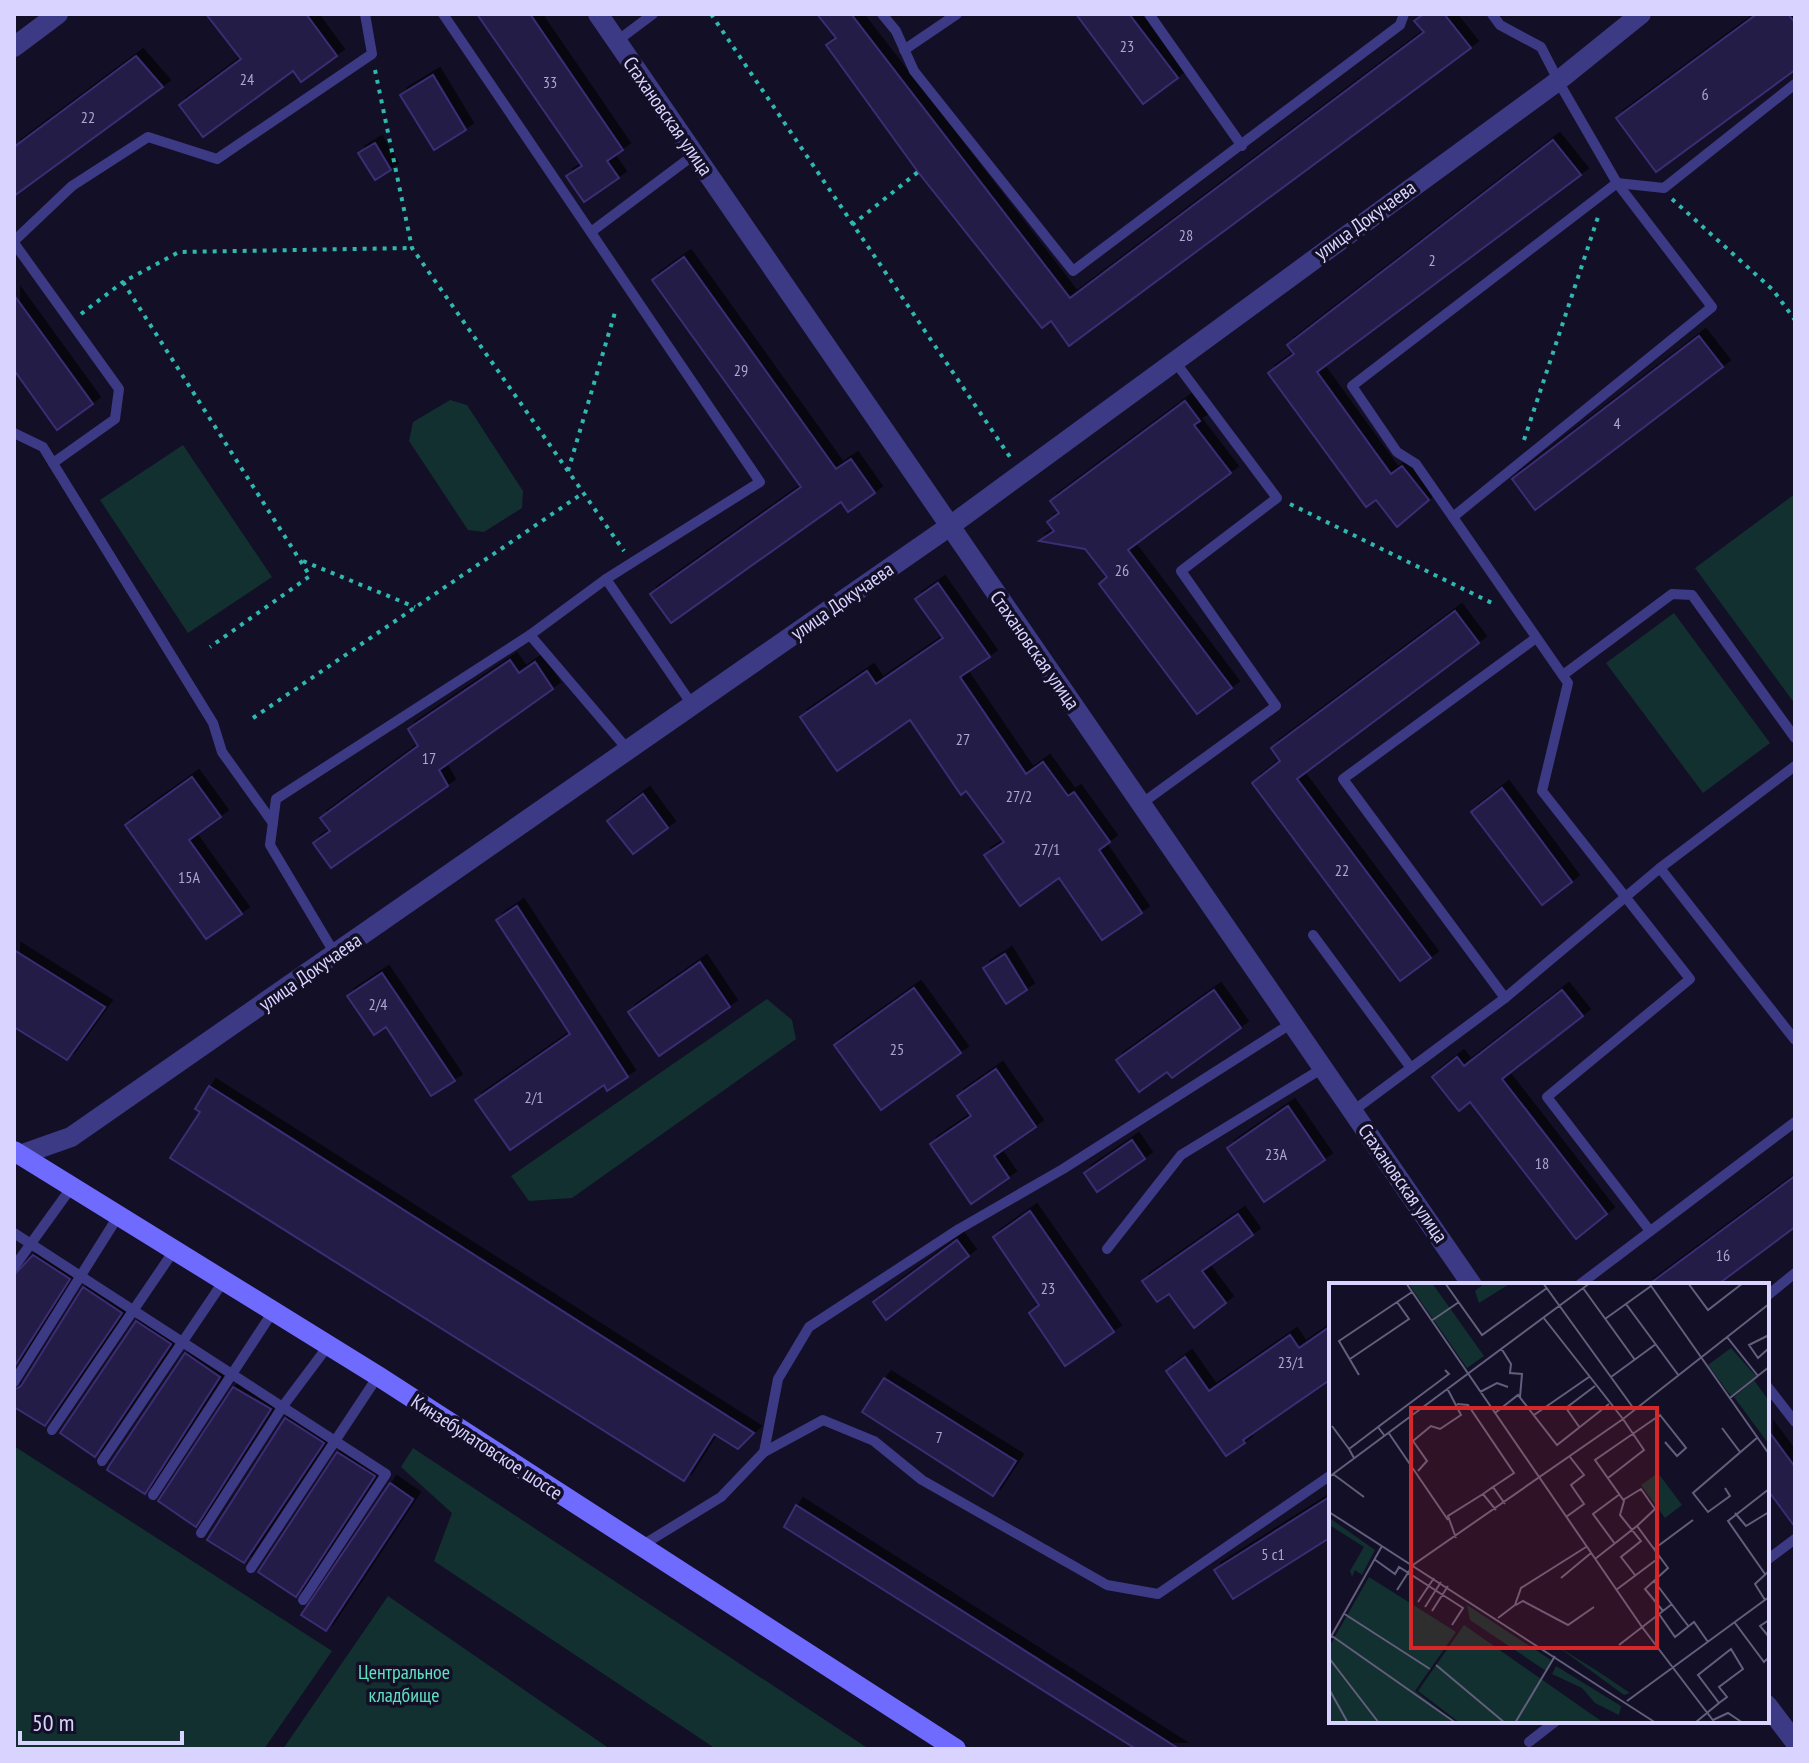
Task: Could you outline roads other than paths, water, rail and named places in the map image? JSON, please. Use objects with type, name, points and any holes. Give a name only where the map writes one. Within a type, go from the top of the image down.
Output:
[{"type":"main road","name":"Кинзебулатовское шоссе","points":[[16,1157],[378,1376],[956,1749]]},
{"type":"street","points":[[14,47],[58,14]]},
{"type":"street","name":"Стахановская улица","points":[[598,14],[1471,1283]]},
{"type":"street","name":"улица Докучаева","points":[[16,1157],[71,1137],[950,526],[1173,359],[1558,81],[1641,14]]},
{"type":"street","points":[[1769,1708],[1795,1742]]},
{"type":"lane","points":[[53,463],[115,419],[119,389],[14,242],[72,186],[148,137],[217,159],[372,54],[365,14]]},
{"type":"lane","points":[[335,954],[270,845],[276,799],[530,635],[606,579],[760,482],[443,14]]},
{"type":"lane","points":[[617,41],[653,14]]},
{"type":"lane","points":[[882,14],[896,31],[914,71],[1073,271],[1400,25],[1404,14]]},
{"type":"lane","points":[[904,50],[957,14]]},
{"type":"lane","points":[[1149,14],[1242,146]]},
{"type":"lane","points":[[1453,517],[1712,307],[1617,183],[1541,47],[1500,25],[1492,14]]},
{"type":"lane","points":[[1650,1231],[1547,1097],[1690,979],[1542,791],[1568,683],[1416,464],[1397,452],[1352,386],[1617,183],[1664,188],[1795,84]]},
{"type":"lane","points":[[591,232],[695,154]]},
{"type":"lane","points":[[1141,804],[1276,706],[1181,571],[1277,498],[1173,359]]},
{"type":"lane","points":[[14,433],[43,447],[213,723],[222,752],[273,823]]},
{"type":"lane","points":[[606,579],[693,706]]},
{"type":"lane","points":[[1563,675],[1672,594],[1692,595],[1795,738]]},
{"type":"lane","points":[[530,635],[629,751]]},
{"type":"lane","points":[[1505,998],[1343,779],[1536,638]]},
{"type":"lane","points":[[1353,1111],[1505,998],[1660,868],[1795,766]]},
{"type":"lane","points":[[1660,868],[1794,1036]]},
{"type":"lane","points":[[1313,935],[1411,1068]]},
{"type":"lane","points":[[764,1452],[778,1379],[809,1327],[959,1229],[1063,1169],[1292,1023]]},
{"type":"lane","points":[[1107,1249],[1181,1155],[1323,1068]]},
{"type":"lane","points":[[1582,1283],[1795,1122]]},
{"type":"lane","points":[[14,1267],[71,1188]]},
{"type":"lane","points":[[14,1382],[117,1218]]},
{"type":"lane","points":[[14,1233],[386,1474],[303,1600]]},
{"type":"lane","points":[[52,1430],[173,1252]]},
{"type":"lane","points":[[1769,1294],[1794,1275]]},
{"type":"lane","points":[[102,1461],[223,1282]]},
{"type":"lane","points":[[153,1495],[272,1313]]},
{"type":"lane","points":[[201,1533],[283,1406],[328,1346]]},
{"type":"lane","points":[[251,1568],[378,1376]]},
{"type":"lane","points":[[1769,1389],[1795,1422]]},
{"type":"lane","points":[[640,1547],[721,1497],[764,1452],[823,1420],[874,1441],[922,1480],[1107,1585],[1158,1594],[1329,1476]]},
{"type":"lane","points":[[1769,1558],[1795,1539]]},
{"type":"lane","points":[[1529,1742],[1553,1723]]},
{"type":"park label","name":"Центральное кладбище","points":[[404,1684]]}]
